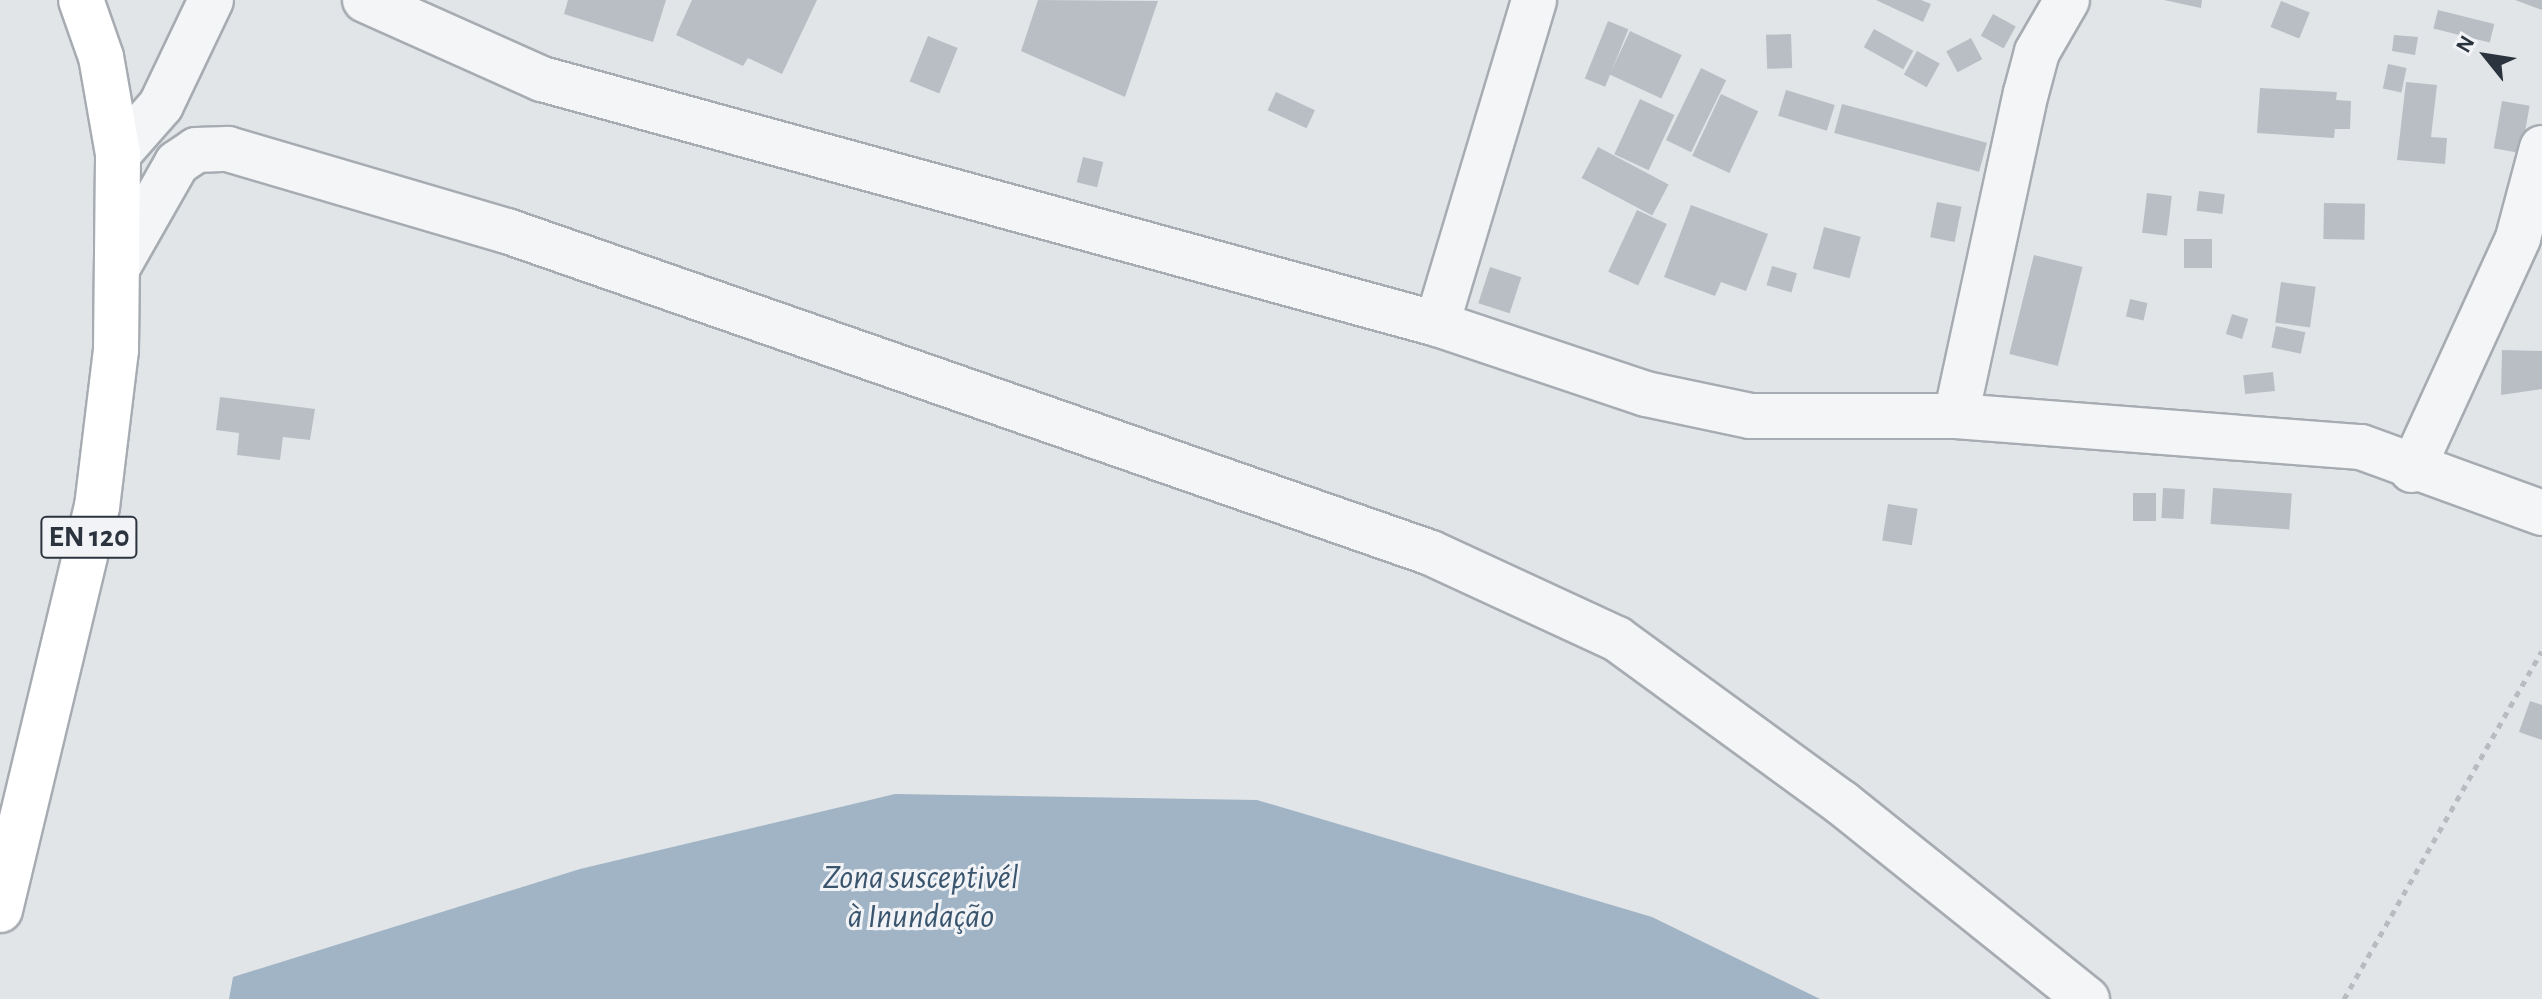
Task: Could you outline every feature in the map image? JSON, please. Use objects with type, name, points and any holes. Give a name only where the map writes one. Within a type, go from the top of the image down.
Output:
[{"type":"main road","name":"EN 120","points":[[0,910],[97,507],[119,265],[118,154],[101,57],[81,0]]},
{"type":"street","points":[[118,154],[161,105],[211,0]]},
{"type":"street","points":[[1437,324],[1534,0]]},
{"type":"street","points":[[1956,416],[2026,93],[2037,52],[2067,0]]},
{"type":"street","points":[[368,1],[542,79],[632,106],[818,150],[1079,230],[1437,324],[1646,394],[1750,416],[1956,416],[2361,447],[2412,470],[2542,513]]},
{"type":"street","points":[[2412,470],[2518,238],[2542,148]]},
{"type":"street","points":[[119,265],[169,171],[196,150],[228,149],[507,231],[1431,553],[1617,639],[1842,803],[2087,999]]},
{"type":"path","points":[[2344,999],[2542,651]]},
{"type":"water","name":"Zona susceptivél à Inundação","points":[[895,794],[1257,800],[1652,917],[1820,999],[229,999],[233,977],[580,869]]},
{"type":"building","points":[[568,0],[666,0],[653,42],[564,14]]},
{"type":"building","points":[[692,0],[817,0],[782,74],[748,58],[743,66],[676,35]]},
{"type":"building","points":[[1038,0],[1158,1],[1125,97],[1021,51]]},
{"type":"building","points":[[1876,0],[1921,0],[1931,4],[1923,22]]},
{"type":"building","points":[[2164,0],[2202,0],[2201,8]]},
{"type":"building","points":[[2515,0],[2542,0],[2542,10]]},
{"type":"building","points":[[2281,1],[2310,13],[2299,39],[2271,27]]},
{"type":"building","points":[[2438,10],[2494,24],[2490,42],[2433,28]]},
{"type":"building","points":[[1993,14],[2016,27],[2004,48],[1981,36]]},
{"type":"building","points":[[1608,21],[1628,29],[1605,87],[1585,78]]},
{"type":"building","points":[[1874,29],[1913,51],[1903,69],[1864,47]]},
{"type":"building","points":[[1630,31],[1682,55],[1661,99],[1610,75]]},
{"type":"building","points":[[1791,34],[1792,68],[1767,69],[1766,35]]},
{"type":"building","points":[[2394,35],[2418,37],[2415,55],[2392,51]]},
{"type":"building","points":[[928,36],[958,48],[939,93],[910,81]]},
{"type":"building","points":[[1971,38],[1982,59],[1958,72],[1946,51]]},
{"type":"building","points":[[1917,51],[1940,64],[1927,87],[1904,75]]},
{"type":"building","points":[[2388,64],[2407,68],[2401,92],[2383,88]]},
{"type":"building","points":[[1701,68],[1726,80],[1691,152],[1666,140]]},
{"type":"building","points":[[2406,82],[2437,85],[2431,137],[2447,138],[2445,164],[2397,160]]},
{"type":"building","points":[[2260,88],[2337,92],[2336,100],[2351,101],[2350,129],[2335,129],[2334,138],[2257,133]]},
{"type":"building","points":[[1786,90],[1835,105],[1827,131],[1778,116]]},
{"type":"building","points":[[1276,92],[1315,110],[1307,128],[1268,110]]},
{"type":"building","points":[[1721,94],[1758,111],[1729,173],[1692,156]]},
{"type":"building","points":[[1640,99],[1674,115],[1649,170],[1614,154]]},
{"type":"building","points":[[2502,101],[2530,106],[2521,153],[2494,148]]},
{"type":"building","points":[[1842,104],[1987,143],[1979,172],[1834,133]]},
{"type":"building","points":[[1598,147],[1669,185],[1652,215],[1582,178]]},
{"type":"building","points":[[1083,157],[1103,162],[1097,187],[1077,182]]},
{"type":"building","points":[[2199,191],[2225,194],[2222,214],[2197,211]]},
{"type":"building","points":[[2147,193],[2172,196],[2167,236],[2142,233]]},
{"type":"building","points":[[1937,202],[1962,207],[1955,242],[1930,237]]},
{"type":"building","points":[[2324,203],[2365,204],[2364,240],[2323,239]]},
{"type":"building","points":[[1691,205],[1768,234],[1746,291],[1721,282],[1715,296],[1664,277]]},
{"type":"building","points":[[1637,210],[1667,224],[1638,286],[1608,272]]},
{"type":"building","points":[[1824,227],[1861,237],[1850,278],[1813,269]]},
{"type":"building","points":[[2184,239],[2212,239],[2212,268],[2184,268]]},
{"type":"building","points":[[2034,255],[2083,267],[2058,366],[2009,354]]},
{"type":"building","points":[[1772,266],[1797,273],[1791,292],[1766,285]]},
{"type":"building","points":[[1490,267],[1521,277],[1510,313],[1478,303]]},
{"type":"building","points":[[2281,282],[2316,287],[2310,327],[2275,323]]},
{"type":"building","points":[[2130,299],[2148,303],[2143,321],[2126,317]]},
{"type":"building","points":[[2232,314],[2248,319],[2242,339],[2226,334]]},
{"type":"building","points":[[2276,326],[2305,332],[2301,354],[2271,348]]},
{"type":"building","points":[[2502,350],[2542,351],[2542,389],[2501,395]]},
{"type":"building","points":[[2273,372],[2275,391],[2245,394],[2243,375]]},
{"type":"building","points":[[220,397],[315,409],[310,440],[283,437],[280,460],[237,455],[239,433],[216,430]]},
{"type":"building","points":[[2163,488],[2185,489],[2183,519],[2161,518]]},
{"type":"building","points":[[2213,488],[2292,494],[2289,529],[2210,524]]},
{"type":"building","points":[[2133,493],[2156,493],[2156,521],[2133,521]]},
{"type":"building","points":[[1888,504],[1918,509],[1912,545],[1882,541]]},
{"type":"building","points":[[2530,701],[2542,705],[2542,740],[2519,732]]}]
